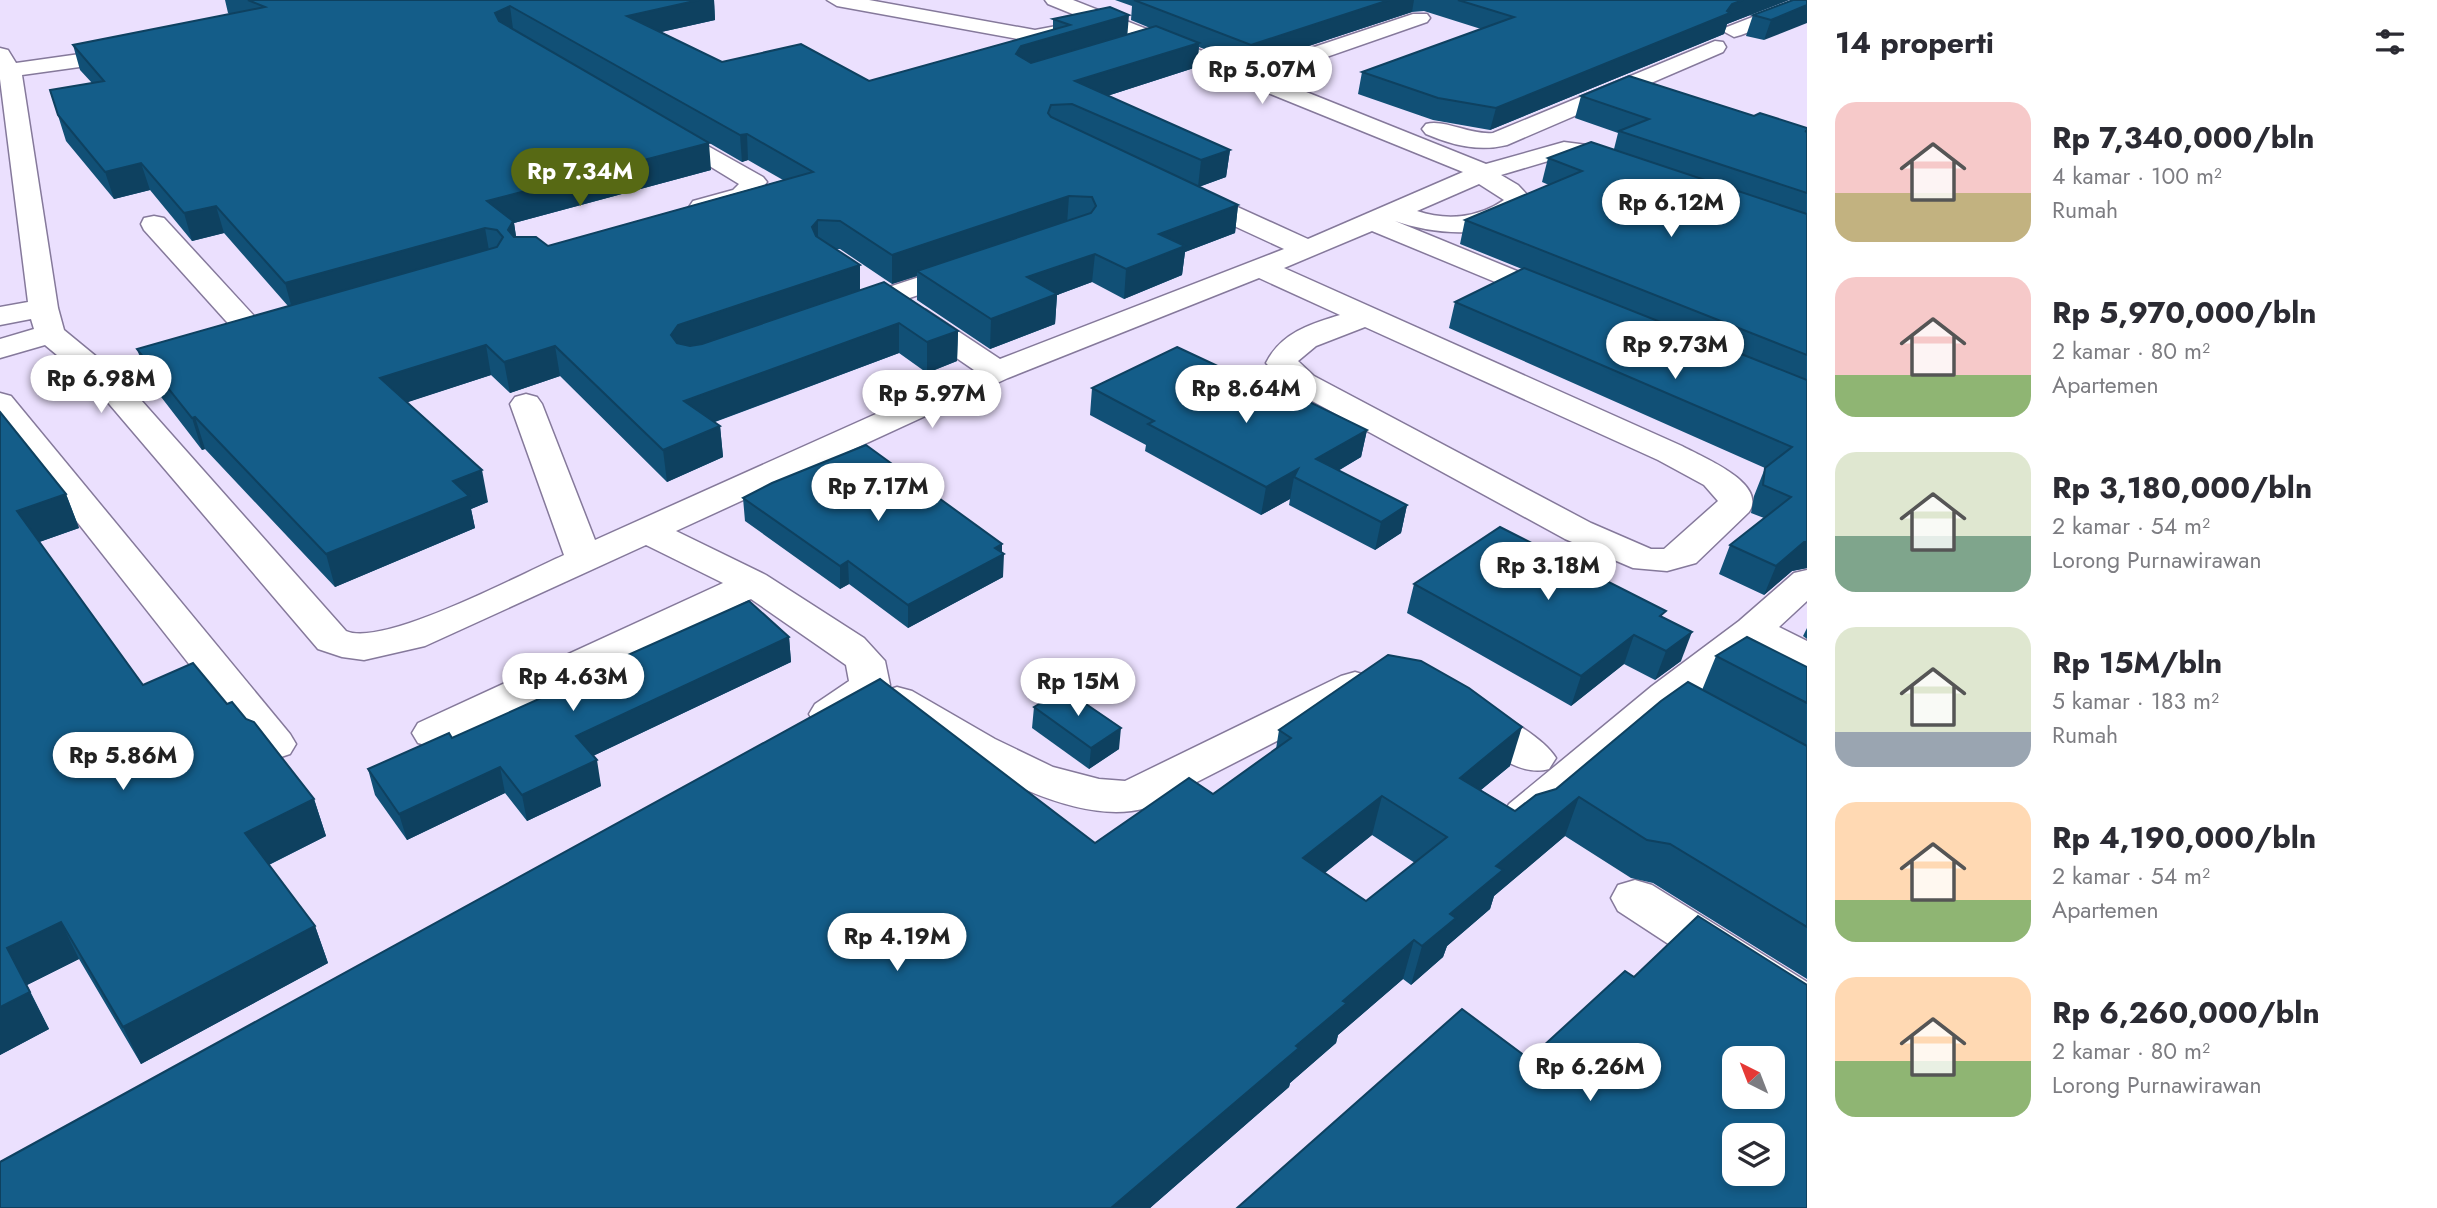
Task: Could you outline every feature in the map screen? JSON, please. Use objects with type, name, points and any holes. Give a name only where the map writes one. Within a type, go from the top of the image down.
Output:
[{"type":"street","points":[[837,0],[1035,36],[1111,11]]},
{"type":"street","points":[[1055,0],[1080,10],[1111,11],[1248,77],[1482,173],[1509,190],[1520,201],[1505,213],[1455,226],[1439,227],[1383,216]]},
{"type":"street","points":[[1734,31],[1807,3]]},
{"type":"street","points":[[1248,77],[1420,18]]},
{"type":"street","points":[[1117,51],[1155,34],[1271,69]]},
{"type":"street","points":[[144,44],[94,58],[4,66],[14,191],[46,321],[104,378],[340,645],[395,642],[421,634],[997,371],[1308,249],[1482,173],[1553,151],[1572,149],[1641,172]]},
{"type":"street","points":[[1376,128],[1405,121],[1417,122],[1458,138],[1482,142],[1498,140],[1715,47]]},
{"type":"street","points":[[639,113],[754,182],[742,196],[676,215]]},
{"type":"street","points":[[1172,187],[1308,249]]},
{"type":"street","points":[[1383,216],[1585,309]]},
{"type":"street","points":[[104,378],[246,337],[154,224]]},
{"type":"street","points":[[822,319],[875,288],[988,262]]},
{"type":"street","points":[[1259,268],[1670,453],[1726,485],[1736,495],[1736,504],[1683,555],[1667,560],[1646,559],[1578,531],[1303,383],[1282,363],[1284,355],[1303,341],[1365,317]]},
{"type":"street","points":[[875,288],[997,371]]},
{"type":"street","points":[[0,316],[46,321]]},
{"type":"street","points":[[0,349],[46,321]]},
{"type":"street","points":[[0,403],[275,744]]},
{"type":"street","points":[[526,404],[584,559]]},
{"type":"street","points":[[646,531],[752,583],[850,647],[865,661],[870,685],[1045,781],[1100,798],[1130,797],[1368,678],[1390,674]]},
{"type":"street","points":[[1525,815],[1685,705],[1753,630],[1807,581]]},
{"type":"street","points":[[433,733],[752,583]]},
{"type":"street","points":[[1753,630],[1807,657]]},
{"type":"street","points":[[791,736],[852,701],[870,685]]},
{"type":"street","points":[[1439,695],[1534,758]]},
{"type":"street","points":[[1635,898],[1807,1008]]},
{"type":"building","points":[[248,0],[699,0],[627,16],[722,62],[801,44],[869,81],[1070,25],[1053,19],[1110,7],[1129,15],[1021,46],[1016,54],[1031,63],[1156,26],[1199,43],[1075,81],[1230,150],[1201,160],[1072,104],[1051,105],[1048,113],[1051,117],[1238,205],[1159,234],[1185,246],[1126,269],[1095,254],[1027,277],[1057,294],[991,319],[917,271],[1091,213],[1096,206],[1092,197],[1069,196],[892,255],[840,221],[818,220],[812,227],[816,236],[860,265],[678,325],[671,335],[677,343],[690,346],[702,344],[884,282],[958,331],[927,342],[899,323],[684,401],[720,426],[663,450],[555,346],[504,362],[486,345],[380,378],[482,470],[453,481],[469,496],[326,554],[195,417],[192,418],[137,349],[497,247],[503,237],[497,230],[485,228],[285,283],[216,206],[184,213],[141,163],[105,172],[58,115],[50,90],[104,81],[73,45],[265,7]],"holes":[[[510,6],[740,135],[747,134],[813,172],[548,246],[536,237],[514,237],[508,230],[513,221],[487,201],[709,143],[499,21],[495,13]]]},
{"type":"building","points":[[1134,0],[1389,0],[1251,45]]},
{"type":"building","points":[[1458,0],[1743,0],[1732,4],[1727,11],[1730,13],[1496,108],[1438,98],[1362,72],[1514,17]]},
{"type":"building","points":[[1793,0],[1807,0],[1807,5],[1771,20],[1753,15]]},
{"type":"building","points":[[1629,76],[1754,116],[1760,113],[1807,128],[1807,193],[1619,131],[1649,119],[1581,96]]},
{"type":"building","points":[[1591,142],[1807,214],[1807,355],[1465,220],[1582,171],[1548,158]]},
{"type":"building","points":[[1524,268],[1807,380],[1807,542],[1776,566],[1730,545],[1791,497],[1763,485],[1765,468],[1792,447],[1455,302]]},
{"type":"building","points":[[1177,347],[1241,377],[1250,373],[1367,430],[1316,459],[1407,505],[1381,522],[1294,477],[1298,469],[1266,487],[1148,424],[1154,421],[1092,388]]},
{"type":"building","points":[[0,412],[66,494],[17,511],[143,685],[193,663],[227,704],[232,702],[246,719],[254,722],[314,799],[245,833],[315,926],[123,1027],[61,922],[7,948],[30,992],[0,1007]]},
{"type":"building","points":[[866,445],[1002,544],[995,548],[1004,554],[908,605],[848,561],[840,566],[743,498],[772,483]]},
{"type":"building","points":[[1500,527],[1666,611],[1660,616],[1692,632],[1666,651],[1634,635],[1581,676],[1414,584]]},
{"type":"building","points":[[749,601],[789,637],[576,736],[597,760],[522,795],[500,767],[399,814],[368,769],[449,733],[452,738],[568,686],[565,683]]},
{"type":"building","points":[[1747,637],[1807,667],[1807,703],[1716,656]]},
{"type":"building","points":[[1388,655],[1421,661],[1469,688],[1522,727],[1460,778],[1515,811],[1536,795],[1556,789],[1661,701],[1688,682],[1807,746],[1807,927],[1670,844],[1647,840],[1579,797],[1496,866],[1503,870],[1450,914],[1456,918],[1422,946],[1414,940],[1343,1001],[1347,1003],[1296,1046],[1299,1048],[1111,1208],[0,1208],[0,1162],[880,679],[1095,843],[1189,778],[1213,794],[1291,738],[1279,730]],"holes":[[[1382,796],[1447,837],[1366,901],[1303,858]]]},
{"type":"building","points":[[1064,689],[1121,728],[1091,748],[1034,707]]},
{"type":"building","points":[[1698,916],[1807,985],[1807,1208],[1237,1208],[1462,1009],[1529,1059],[1625,971],[1634,977]]}]
